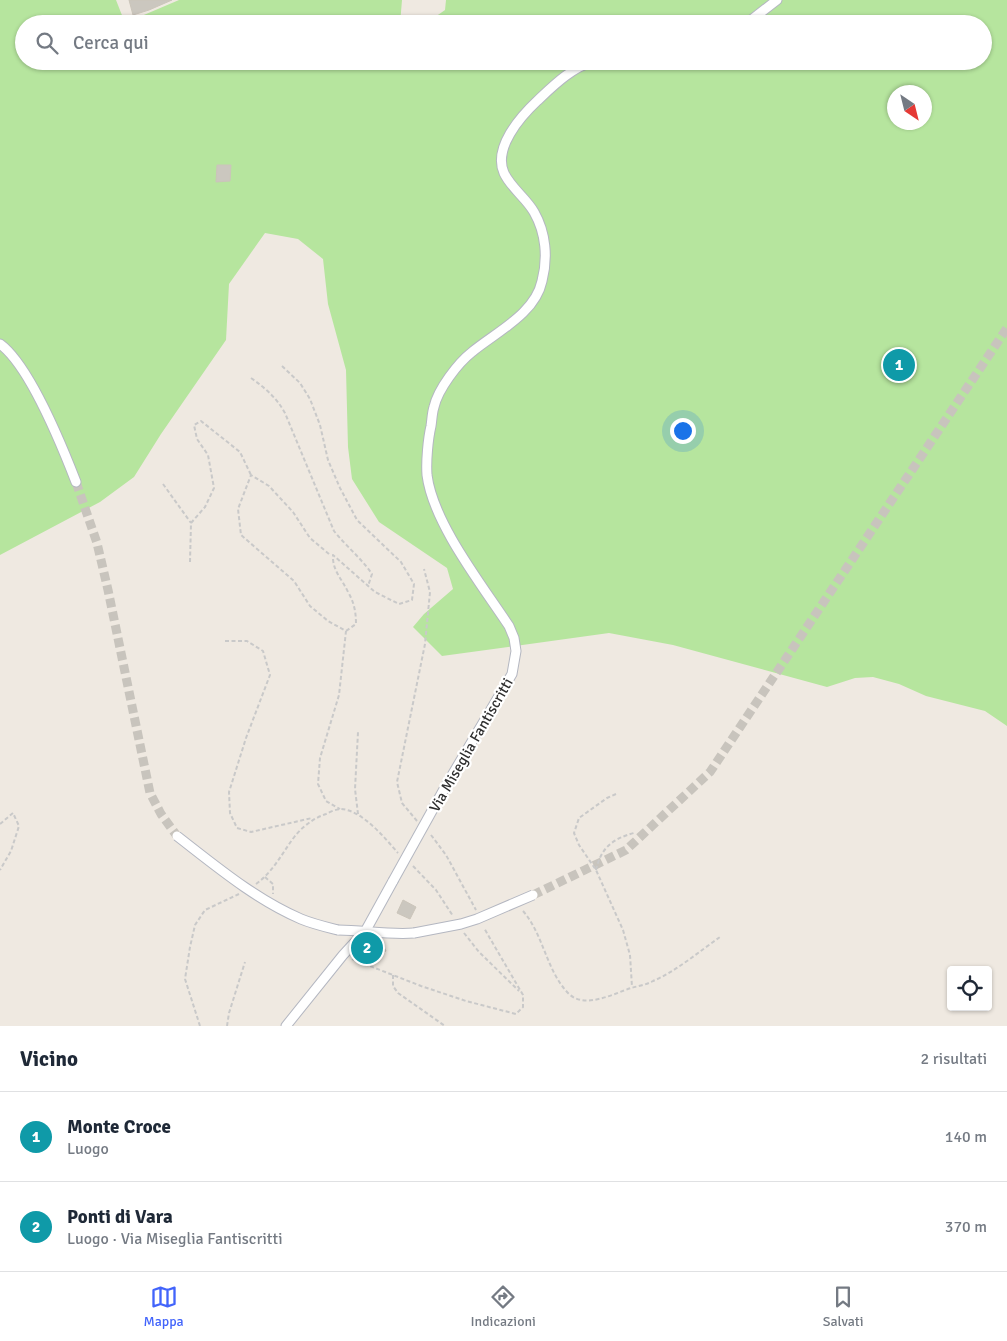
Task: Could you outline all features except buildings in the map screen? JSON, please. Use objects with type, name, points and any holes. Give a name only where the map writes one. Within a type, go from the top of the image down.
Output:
[{"type":"street","points":[[758,15],[777,0]]},
{"type":"street","name":"Via Miseglia Fantiscritti","points":[[286,1026],[342,955],[366,930],[448,782],[512,674],[516,651],[514,638],[509,626],[453,541],[436,506],[427,474],[429,433],[434,405],[452,371],[471,352],[523,312],[535,299],[542,284],[545,246],[542,227],[533,210],[504,172],[502,160],[505,144],[528,110],[575,70]]},
{"type":"street","points":[[0,344],[6,348],[31,384],[64,450],[76,482]]},
{"type":"street","points":[[178,836],[250,892],[271,905],[303,920],[338,930],[414,934],[461,924],[533,895]]},
{"type":"path","points":[[282,366],[300,383],[310,399],[320,425],[328,460],[357,520],[401,562],[414,584],[412,600],[399,604],[375,592],[333,555],[332,565],[349,593],[356,610],[356,624],[346,631],[339,694],[320,758],[318,784],[326,801],[340,809]]},
{"type":"path","points":[[251,378],[272,394],[285,412],[334,531],[344,544],[364,561],[372,574],[368,586]]},
{"type":"path","points":[[191,524],[205,508],[214,488],[208,455],[197,439],[194,425],[201,421],[240,452],[251,475],[269,486],[293,512],[310,538],[329,554]]},
{"type":"path","points":[[251,475],[238,509],[241,535],[294,581],[310,606],[328,621],[346,631]]},
{"type":"path","points":[[163,484],[191,524],[190,562]]},
{"type":"path","points":[[421,824],[402,803],[397,782],[425,644],[430,592],[424,569]]},
{"type":"path","points":[[225,641],[247,641],[263,651],[270,675],[246,738],[229,792],[230,813],[237,828],[250,832],[314,818]]},
{"type":"path","points":[[358,732],[355,789],[358,814]]},
{"type":"path","points":[[616,794],[607,798],[579,818],[574,833],[578,845],[596,870],[624,930],[630,955],[632,987]]},
{"type":"path","points":[[0,824],[13,813],[19,826],[11,851],[0,870]]},
{"type":"path","points":[[428,831],[446,855],[478,913]]},
{"type":"path","points":[[596,870],[599,857],[607,847],[619,837],[634,833]]},
{"type":"path","points":[[200,1026],[185,979],[195,925],[205,910],[229,900]]},
{"type":"path","points":[[512,904],[523,911],[531,921],[547,959],[570,995],[581,1001],[601,999],[632,987],[652,982],[720,937]]},
{"type":"path","points":[[342,955],[393,976],[466,1001],[516,1014],[523,1007],[523,995],[482,923]]},
{"type":"path","points":[[227,1026],[229,1013],[245,962]]},
{"type":"path","points":[[393,976],[393,986],[398,993],[445,1026]]},
{"type":"green space","points":[[0,0],[116,0],[122,15],[15,15],[15,70],[992,70],[992,15],[438,15],[445,10],[446,0],[1007,0],[1007,726],[985,711],[926,696],[899,684],[873,677],[855,678],[827,687],[673,645],[609,633],[442,656],[413,627],[424,614],[453,589],[447,568],[379,522],[352,479],[348,447],[346,370],[328,304],[323,259],[298,239],[265,233],[229,284],[226,340],[161,434],[134,477],[100,502],[0,555]]},
{"type":"green space","points":[[179,0],[402,0],[401,15],[144,15]]},
{"type":"tunnel","points":[[533,895],[626,850],[710,772],[1007,328]]},
{"type":"tunnel","points":[[76,482],[97,543],[150,793],[161,814],[177,836]]},
{"type":"place","name":"Monte Croce","points":[[899,365]]},
{"type":"place","name":"Ponti di Vara","points":[[367,948]]}]
